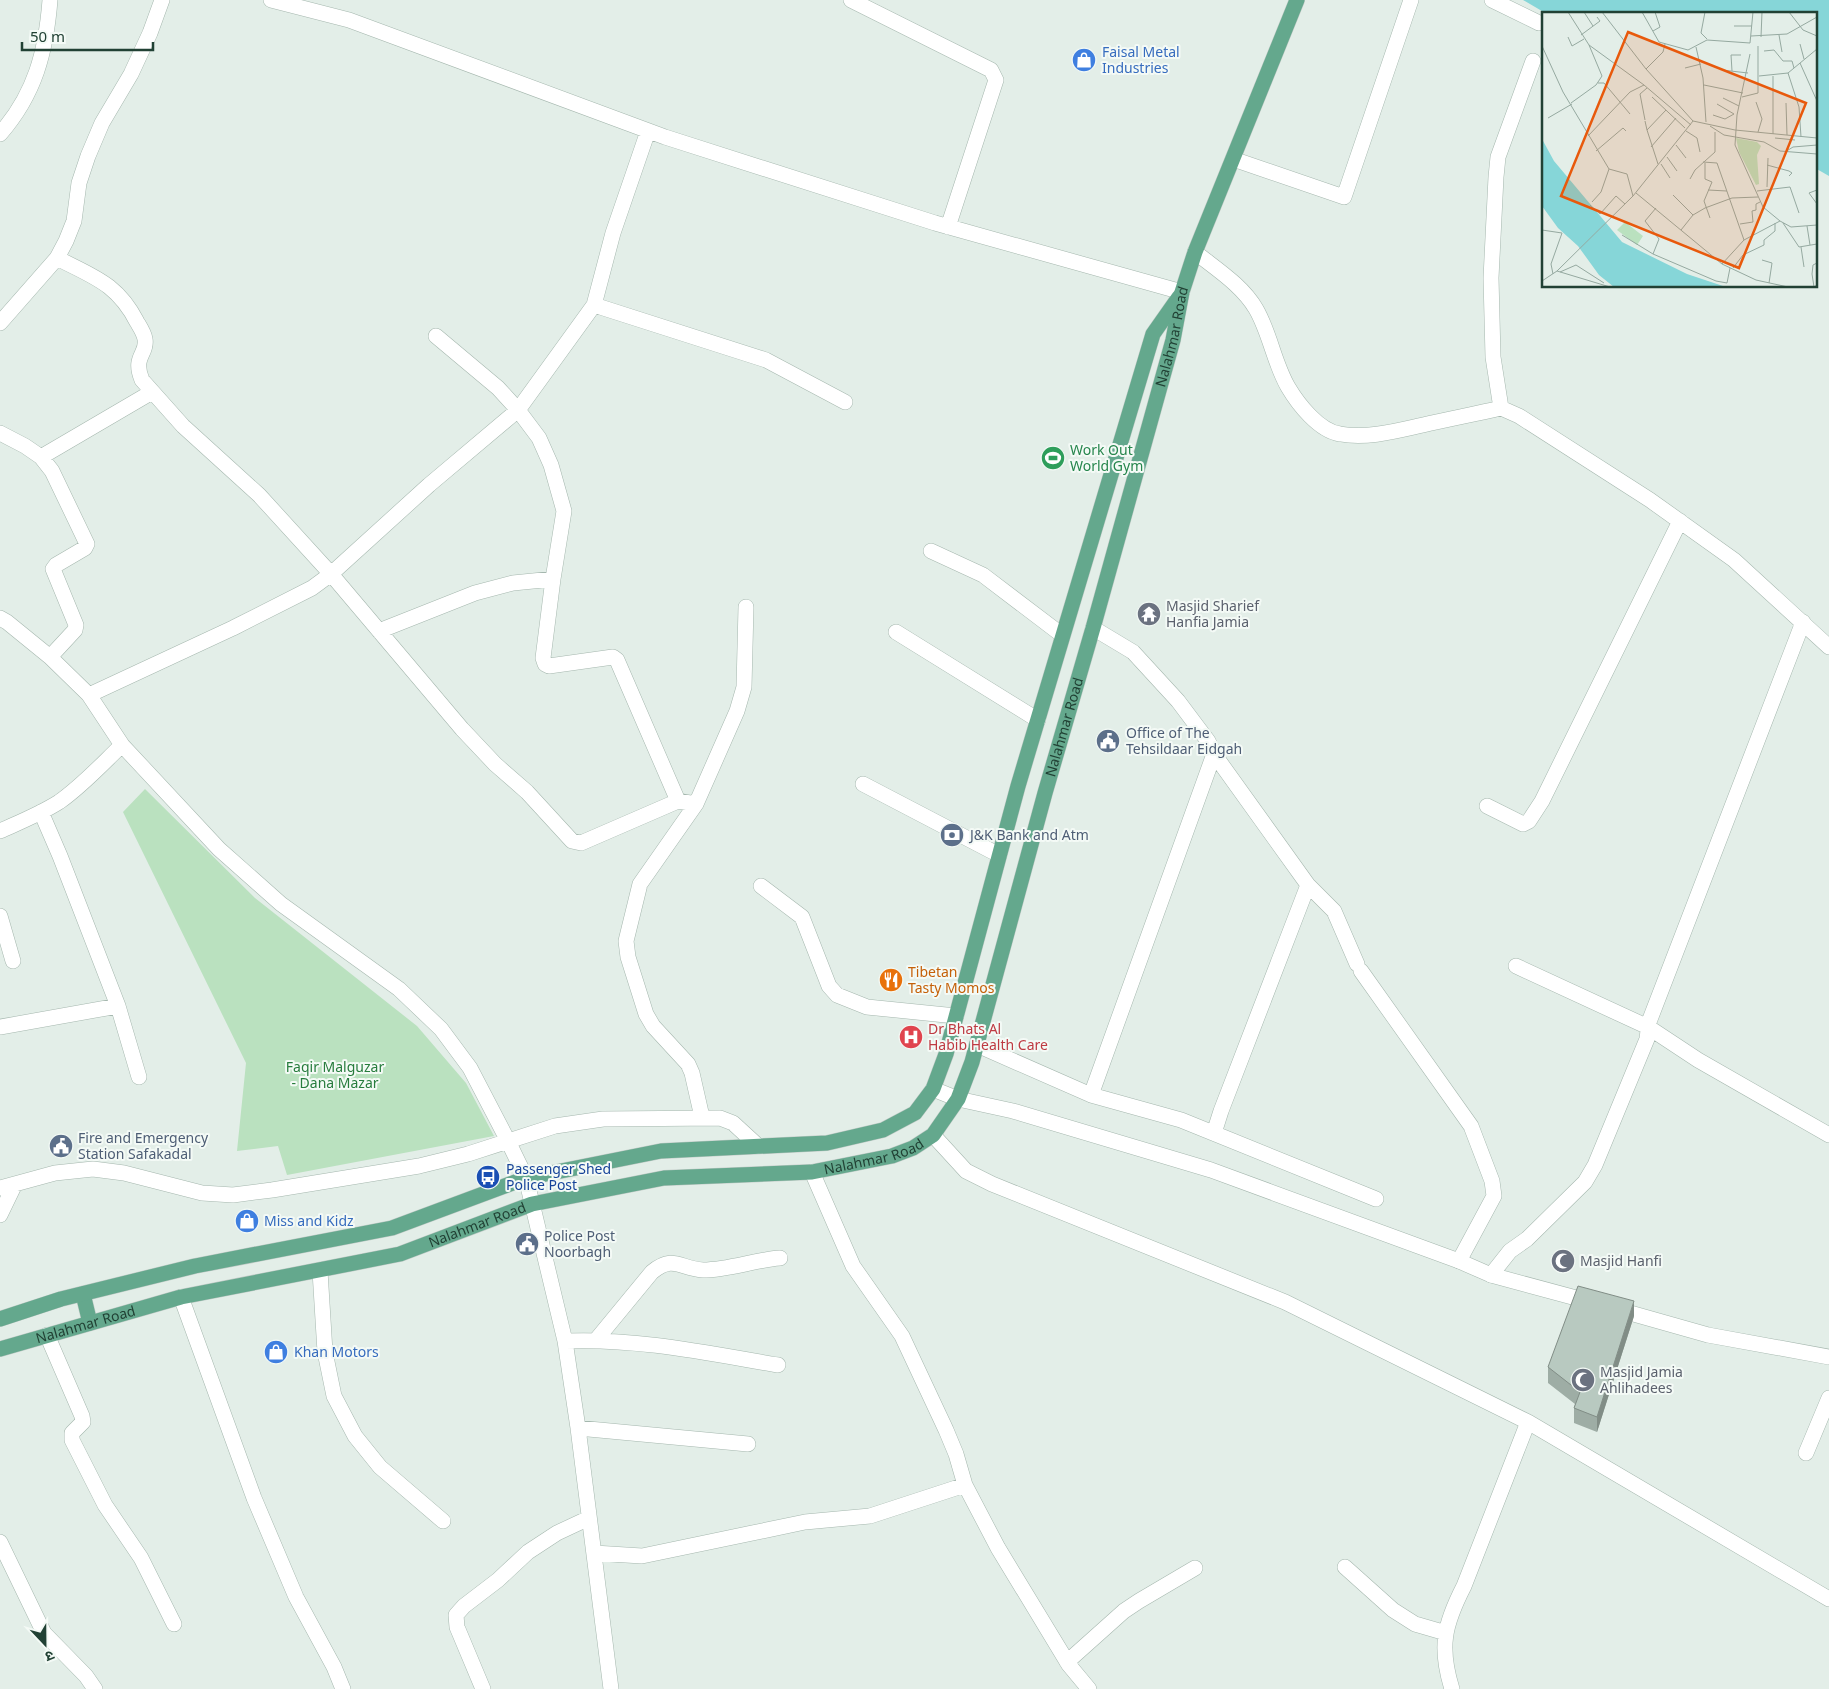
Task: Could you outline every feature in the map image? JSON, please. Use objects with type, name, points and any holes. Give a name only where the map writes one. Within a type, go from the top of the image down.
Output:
[{"type":"main road","points":[[1182,292],[1195,252],[1297,0]]},
{"type":"main road","name":"Nalahmar Road","points":[[0,1349],[181,1297],[400,1254],[532,1204],[664,1178],[812,1172],[892,1156],[913,1148],[933,1135],[958,1100],[977,1046],[1045,793],[1174,340],[1182,292]]},
{"type":"main road","name":"Nalahmar Road","points":[[0,1319],[83,1294],[195,1266],[392,1228],[526,1178],[661,1150],[827,1143],[883,1130],[915,1113],[934,1089],[946,1054],[999,855],[1062,635],[1153,334],[1182,292]]},
{"type":"main road","points":[[83,1294],[90,1323]]},
{"type":"street","points":[[0,134],[10,123],[31,88],[42,58],[50,0]]},
{"type":"street","points":[[0,323],[57,258],[66,241],[74,222],[79,183],[88,156],[102,124],[135,66],[162,0]]},
{"type":"street","points":[[271,0],[349,20],[648,131],[948,227],[1182,292]]},
{"type":"street","points":[[851,0],[991,70],[996,80],[948,227]]},
{"type":"street","points":[[1233,159],[1344,197],[1411,0]]},
{"type":"street","points":[[1492,0],[1539,23]]},
{"type":"street","points":[[1501,408],[1493,357],[1491,278],[1496,177],[1498,157],[1533,60]]},
{"type":"street","points":[[89,695],[312,588],[331,574],[429,485],[518,410],[594,305],[613,233],[648,131]]},
{"type":"street","points":[[1195,252],[1234,283],[1256,309],[1288,387],[1313,420],[1324,430],[1339,434],[1362,435],[1397,430],[1501,408],[1519,416],[1680,521],[1734,560],[1829,647]]},
{"type":"street","points":[[57,258],[107,284],[117,292],[130,308],[146,342],[138,362],[138,372],[142,380],[183,426],[259,495],[331,574],[462,729],[495,764],[551,817],[572,841],[581,843],[678,801],[696,804]]},
{"type":"street","points":[[594,305],[766,360],[845,402]]},
{"type":"street","points":[[436,336],[498,388],[518,410],[539,438],[551,464],[564,511],[543,658],[545,664],[549,666],[613,657],[617,660],[678,801]]},
{"type":"street","points":[[41,457],[152,392]]},
{"type":"street","points":[[0,433],[41,457],[52,471],[88,544],[85,548],[56,565],[53,569],[76,625],[75,630],[50,657]]},
{"type":"street","points":[[1487,806],[1523,824],[1529,821],[1542,801],[1680,521]]},
{"type":"street","points":[[931,552],[983,576],[1062,635]]},
{"type":"street","points":[[379,631],[475,593],[513,583],[553,579]]},
{"type":"street","points":[[702,1117],[692,1073],[688,1064],[653,1026],[646,1014],[628,957],[626,942],[640,884],[696,804],[737,711],[744,687],[746,607]]},
{"type":"street","points":[[0,618],[50,657],[89,695],[122,745],[218,849],[281,904],[399,989],[441,1029],[470,1068],[526,1178],[565,1341],[611,1689]]},
{"type":"street","points":[[1491,1275],[1510,1251],[1527,1239],[1586,1182],[1595,1165],[1647,1039],[1648,1027],[1803,622]]},
{"type":"street","points":[[1093,628],[1133,652],[1178,701],[1308,885],[1334,911],[1359,967],[1470,1126],[1492,1181],[1494,1196],[1459,1261]]},
{"type":"street","points":[[896,632],[1038,720]]},
{"type":"street","points":[[0,831],[60,801],[122,745]]},
{"type":"street","points":[[1091,1095],[1214,754]]},
{"type":"street","points":[[863,784],[999,855]]},
{"type":"street","points":[[41,812],[118,1006],[138,1077]]},
{"type":"street","points":[[1214,1134],[1221,1111],[1308,885]]},
{"type":"street","points":[[760,886],[802,917],[829,986],[837,995],[867,1007],[956,1016]]},
{"type":"street","points":[[0,916],[13,961]]},
{"type":"street","points":[[1516,966],[1648,1027],[1698,1060],[1829,1135]]},
{"type":"street","points":[[0,1027],[118,1006]]},
{"type":"street","points":[[977,1046],[1091,1095],[1181,1120],[1376,1200]]},
{"type":"street","points":[[934,1089],[958,1100],[1013,1111],[1211,1170],[1459,1261],[1491,1275],[1708,1335],[1829,1356]]},
{"type":"street","points":[[0,1188],[55,1173],[93,1169],[124,1173],[202,1193],[233,1195],[419,1166],[554,1126],[603,1118],[720,1118],[733,1123],[758,1146]]},
{"type":"street","points":[[933,1135],[966,1171],[992,1184],[1285,1302],[1528,1422],[1829,1599]]},
{"type":"street","points":[[812,1172],[853,1266],[902,1336],[946,1430],[956,1454],[965,1485],[998,1548],[1067,1662],[1089,1689]]},
{"type":"street","points":[[0,1215],[15,1184]]},
{"type":"street","points":[[596,1340],[652,1272],[661,1264],[671,1263],[701,1270],[762,1259],[780,1258]]},
{"type":"street","points":[[320,1271],[325,1352],[334,1396],[355,1436],[380,1467],[443,1521]]},
{"type":"street","points":[[181,1297],[254,1498],[296,1596],[334,1667],[343,1689]]},
{"type":"street","points":[[47,1335],[82,1416],[82,1422],[72,1434],[72,1440],[105,1505],[141,1558],[174,1624]]},
{"type":"street","points":[[565,1341],[596,1340],[660,1345],[778,1365]]},
{"type":"street","points":[[1806,1453],[1829,1398]]},
{"type":"street","points":[[1452,1689],[1444,1661],[1446,1633],[1455,1604],[1464,1586],[1528,1422]]},
{"type":"street","points":[[578,1428],[748,1444]]},
{"type":"street","points":[[594,1553],[642,1556],[805,1522],[870,1516],[965,1485]]},
{"type":"street","points":[[483,1689],[457,1627],[456,1615],[464,1606],[498,1580],[528,1552],[557,1533],[589,1518]]},
{"type":"street","points":[[0,1542],[44,1633],[86,1676],[95,1689]]},
{"type":"street","points":[[1345,1567],[1393,1610],[1415,1624],[1446,1633]]},
{"type":"street","points":[[1067,1662],[1124,1611],[1139,1600],[1195,1568]]},
{"type":"green space","name":"Faqir Malguzar - Dana Mazar","points":[[145,789],[255,898],[417,1026],[466,1083],[494,1136],[287,1175],[278,1146],[237,1151],[246,1063],[123,812]]},
{"type":"water","points":[[1523,0],[1829,0],[1829,176],[1816,169],[1816,12],[1544,12]]},
{"type":"building","points":[[1578,1286],[1634,1301],[1597,1417],[1574,1408],[1580,1392],[1548,1367]]},
{"type":"place","name":"Faisal Metal Industries","points":[[1084,60]]},
{"type":"place","name":"Work Out World Gym","points":[[1053,458]]},
{"type":"place","name":"Masjid Sharief Hanfia Jamia","points":[[1149,614]]},
{"type":"place","name":"Office of The Tehsildaar Eidgah","points":[[1108,741]]},
{"type":"place","name":"J&K Bank and Atm","points":[[952,835]]},
{"type":"place","name":"Tibetan Tasty Momos","points":[[891,980]]},
{"type":"place","name":"Dr Bhats Al Habib Health Care","points":[[911,1037]]},
{"type":"place","name":"Fire and Emergency Station Safakadal","points":[[61,1146]]},
{"type":"place","name":"Passenger Shed Police Post","points":[[488,1177]]},
{"type":"place","name":"Miss and Kidz","points":[[247,1221]]},
{"type":"place","name":"Police Post Noorbagh","points":[[527,1244]]},
{"type":"place","name":"Masjid Hanfi","points":[[1563,1261]]},
{"type":"place","name":"Khan Motors","points":[[276,1352]]},
{"type":"place","name":"Masjid Jamia Ahlihadees","points":[[1583,1380]]}]
